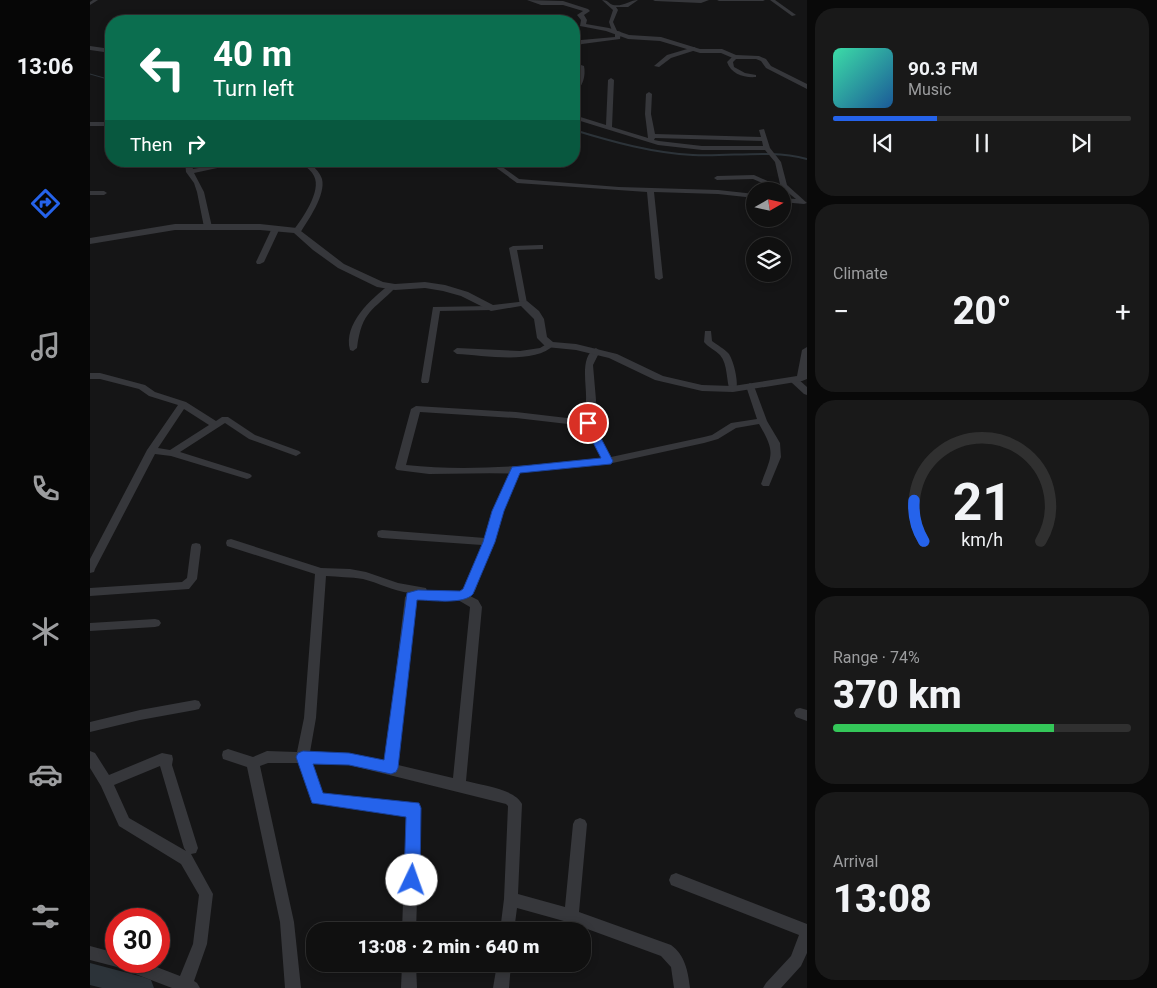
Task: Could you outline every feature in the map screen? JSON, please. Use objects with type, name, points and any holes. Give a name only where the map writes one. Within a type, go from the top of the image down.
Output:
[{"type":"street","points":[[90,4],[96,0]]},
{"type":"street","points":[[530,0],[541,3],[571,4],[587,10],[580,15],[584,20],[582,25],[616,32],[628,37],[661,39],[704,52],[722,51],[735,58]]},
{"type":"street","points":[[580,42],[600,42],[618,38],[611,22],[616,10],[604,0]]},
{"type":"street","points":[[612,6],[626,6],[636,0]]},
{"type":"street","points":[[655,0],[706,0]]},
{"type":"street","points":[[719,0],[764,0]]},
{"type":"street","points":[[772,0],[794,15]]},
{"type":"street","points":[[90,48],[105,50]]},
{"type":"street","points":[[657,66],[661,61],[679,52],[694,49]]},
{"type":"street","points":[[754,76],[744,75],[730,66],[730,62],[735,58],[751,56],[762,58],[768,67],[807,86]]},
{"type":"street","points":[[580,66],[582,67],[583,74],[580,82]]},
{"type":"street","points":[[609,128],[611,80]]},
{"type":"street","points":[[649,94],[648,114],[652,139]]},
{"type":"street","points":[[580,119],[652,139],[702,148],[767,148]]},
{"type":"street","points":[[90,124],[105,124]]},
{"type":"street","points":[[762,130],[767,148],[778,162],[783,182]]},
{"type":"street","points":[[652,139],[764,139]]},
{"type":"street","points":[[189,167],[189,172],[198,186],[203,214],[208,227]]},
{"type":"street","points":[[189,172],[216,167]]},
{"type":"street","points":[[297,231],[312,208],[320,185],[320,180],[316,173],[310,167]]},
{"type":"street","points":[[498,167],[517,181],[746,195]]},
{"type":"street","points":[[717,178],[754,177],[766,182]]},
{"type":"street","points":[[650,190],[659,278]]},
{"type":"street","points":[[791,191],[806,203]]},
{"type":"street","points":[[90,194],[104,193]]},
{"type":"street","points":[[791,201],[806,203]]},
{"type":"street","points":[[90,241],[167,228],[260,227],[297,231],[310,244],[344,267],[367,279],[392,287],[415,285],[449,290],[470,295],[491,308]]},
{"type":"street","points":[[260,262],[275,230]]},
{"type":"street","points":[[540,247],[513,248],[522,303],[535,313],[539,319],[542,338],[550,345],[596,351],[619,358],[659,378],[702,388],[733,389],[803,377],[807,350]]},
{"type":"street","points":[[353,348],[354,333],[359,319],[373,302],[392,287]]},
{"type":"street","points":[[425,381],[436,309],[491,308],[522,303]]},
{"type":"street","points":[[708,333],[708,342],[726,355],[733,389]]},
{"type":"street","points":[[457,352],[516,354],[542,351],[550,345]]},
{"type":"street","points":[[596,351],[589,365],[592,383],[588,423],[608,461]]},
{"type":"street","points":[[90,376],[100,376],[142,386],[152,394],[183,404],[216,424]]},
{"type":"street","points":[[794,380],[807,392]]},
{"type":"street","points":[[750,386],[762,421],[775,443],[776,457],[766,484]]},
{"type":"street","points":[[90,569],[152,450],[183,404]]},
{"type":"street","points":[[588,423],[516,415],[419,409],[415,410],[400,468],[429,471],[516,470],[608,461],[704,440],[734,425],[762,421]]},
{"type":"street","points":[[172,453],[223,420],[228,420],[252,437],[296,453]]},
{"type":"street","points":[[152,450],[172,453],[246,476]]},
{"type":"street","points":[[464,593],[489,542],[498,511],[516,470]]},
{"type":"street","points":[[382,534],[489,542]]},
{"type":"street","points":[[231,542],[321,572],[350,573],[366,576],[378,582],[390,583],[412,591],[464,593],[474,603],[476,608],[459,785]]},
{"type":"street","points":[[90,592],[185,586],[192,579],[196,547]]},
{"type":"street","points":[[321,572],[310,718],[303,757],[318,799],[406,810],[413,808],[409,922]]},
{"type":"street","points":[[391,768],[411,596],[464,593]]},
{"type":"street","points":[[90,627],[155,623]]},
{"type":"street","points":[[90,728],[140,715],[196,704]]},
{"type":"street","points":[[228,755],[253,762],[267,757],[349,759],[459,785],[513,802],[511,899],[508,922]]},
{"type":"street","points":[[90,757],[106,782],[124,822],[186,859],[206,894],[200,944],[188,986],[153,973]]},
{"type":"street","points":[[106,782],[167,759],[166,765],[191,848]]},
{"type":"street","points":[[253,762],[287,922],[293,988]]},
{"type":"street","points":[[571,916],[580,824]]},
{"type":"street","points":[[676,880],[807,931]]},
{"type":"street","points":[[511,899],[571,916],[666,950],[673,955],[681,970],[682,988]]},
{"type":"street","points":[[771,988],[796,961],[807,935]]},
{"type":"street","points":[[90,953],[105,957]]},
{"type":"street","points":[[409,972],[409,988]]},
{"type":"street","points":[[501,988],[503,972]]},
{"type":"waterway","points":[[90,74],[105,78]]},
{"type":"waterway","points":[[580,132],[633,146],[678,154],[779,154],[807,159]]},
{"type":"waterway","points":[[90,974],[143,988]]},
{"type":"route","points":[[412,880],[415,811],[413,808],[406,810],[318,799],[313,790],[303,757],[349,759],[391,768],[411,596],[460,596],[465,595],[469,591],[489,542],[498,511],[516,470],[608,461],[588,423]]}]
